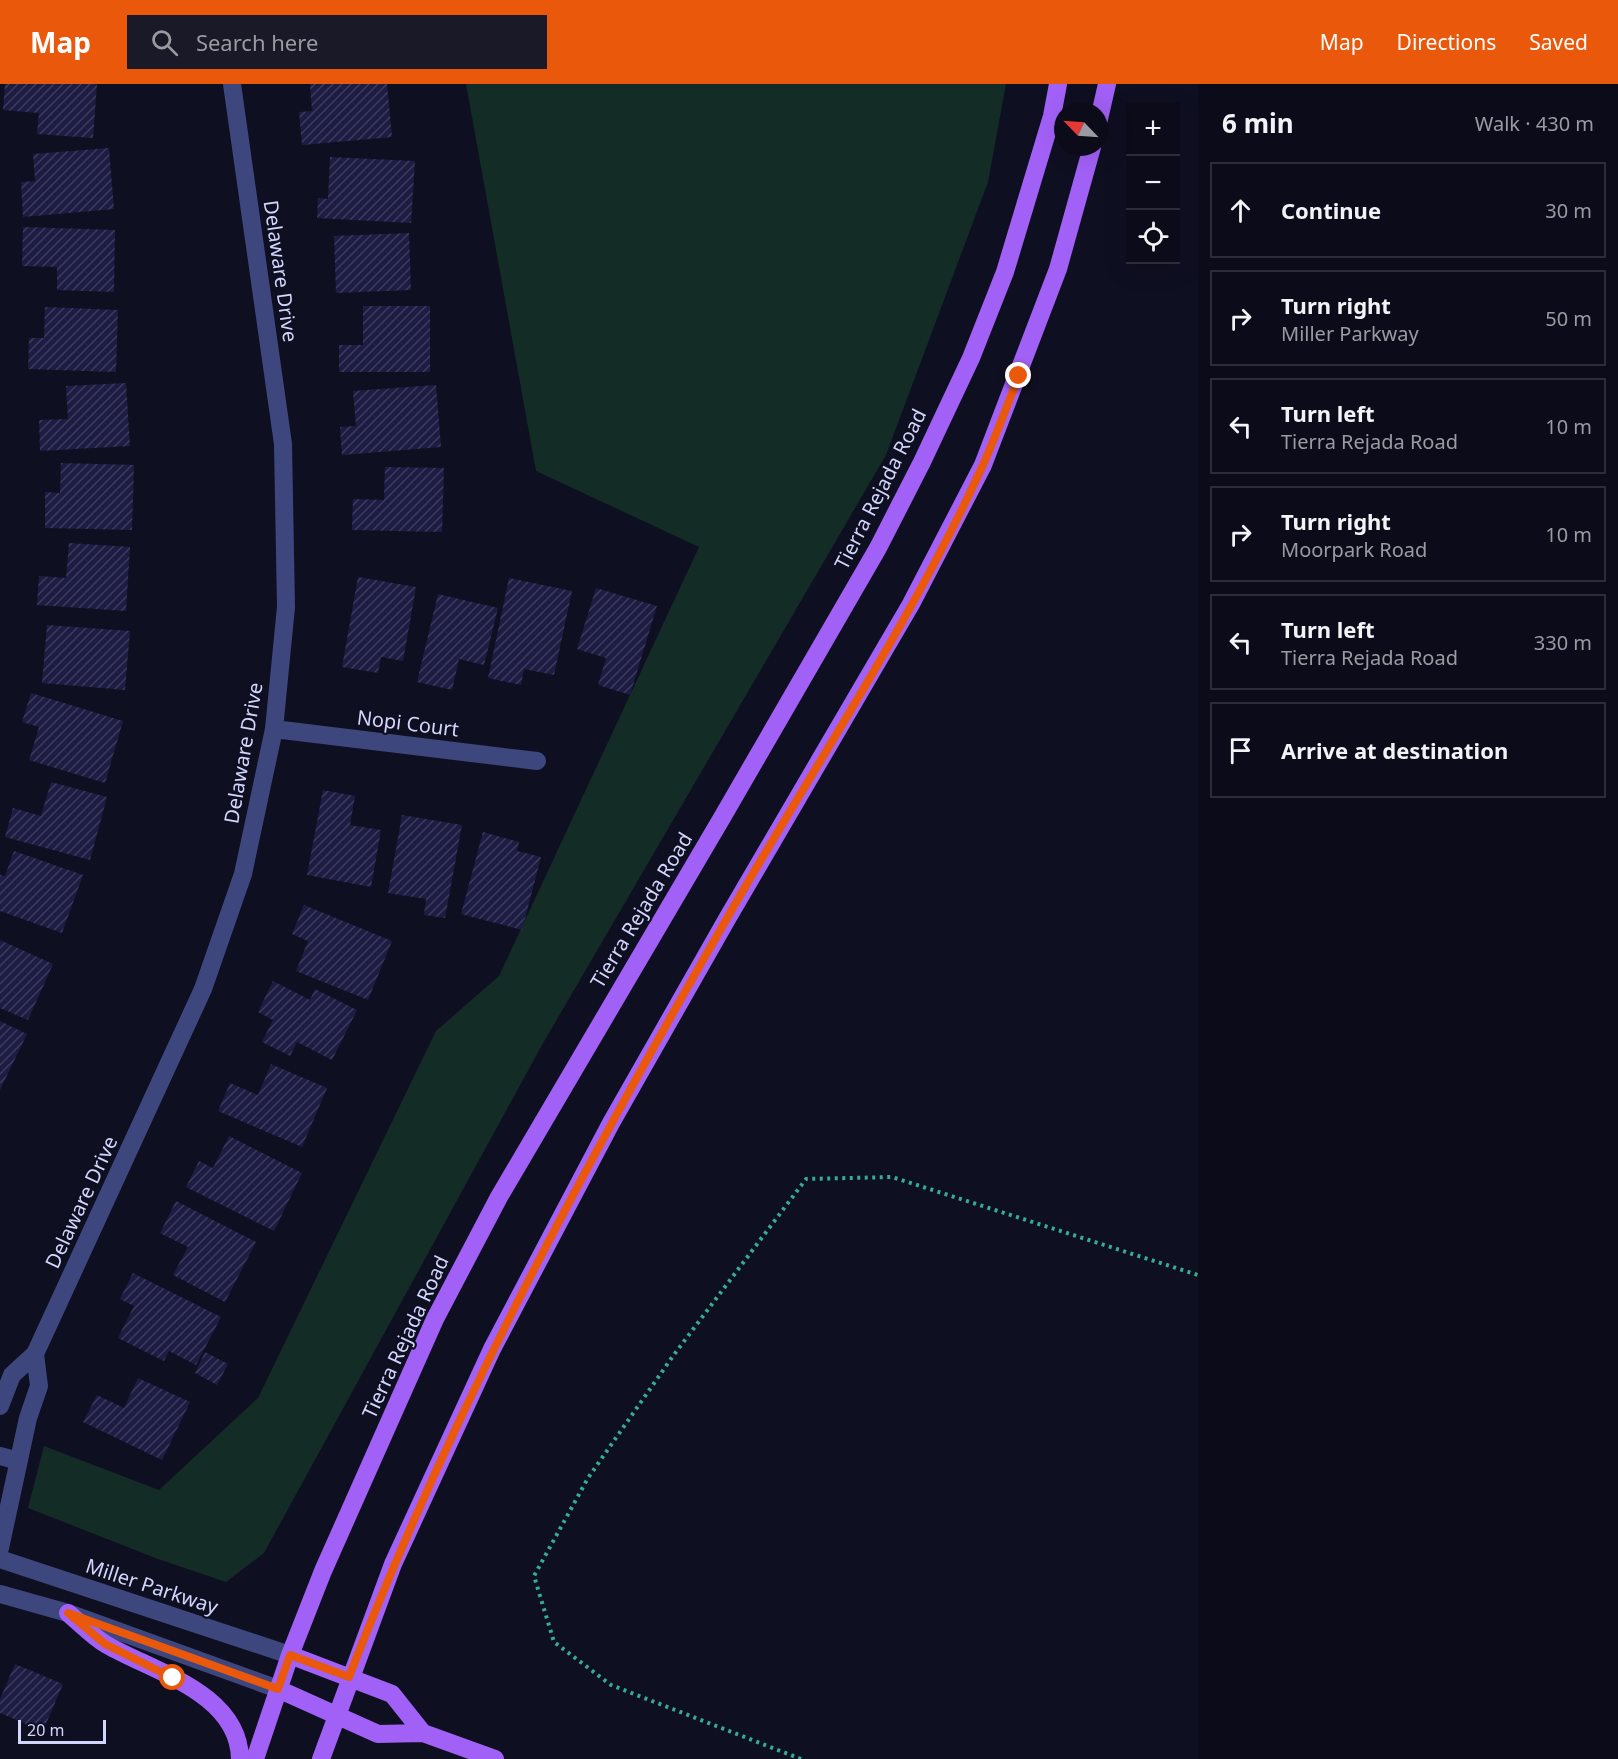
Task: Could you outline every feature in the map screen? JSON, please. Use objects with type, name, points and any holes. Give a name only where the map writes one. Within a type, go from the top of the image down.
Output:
[{"type":"main road","name":"Tierra Rejada Road","points":[[255,1759],[290,1655],[323,1571],[435,1319],[499,1197],[878,548],[922,462],[971,358],[1005,272],[1053,116],[1058,84]]},
{"type":"main road","points":[[1103,102],[1107,84]]},
{"type":"main road","points":[[321,1759],[349,1677],[393,1564],[498,1338],[611,1124],[721,929],[911,604],[983,465],[1058,269],[1089,156]]},
{"type":"main road","points":[[68,1613],[105,1644],[173,1678],[213,1702],[233,1728],[240,1759]]},
{"type":"main road","points":[[290,1655],[392,1694],[423,1732]]},
{"type":"main road","points":[[278,1689],[378,1734],[423,1732],[495,1759]]},
{"type":"street","name":"Delaware Drive","points":[[0,1406],[12,1375],[35,1353],[203,989],[243,874],[274,729],[286,607],[283,444],[232,84]]},
{"type":"street","name":"Nopi Court","points":[[274,729],[537,761]]},
{"type":"street","points":[[0,1548],[28,1418],[39,1386],[35,1353]]},
{"type":"street","points":[[0,1456],[18,1461]]},
{"type":"street","name":"Miller Parkway","points":[[0,1559],[290,1655]]},
{"type":"street","points":[[0,1594],[68,1613],[278,1689]]},
{"type":"path","points":[[801,1759],[611,1685],[554,1642],[534,1576],[588,1478],[673,1356],[806,1179],[892,1177],[1198,1275]]},
{"type":"green space","points":[[466,84],[1006,84],[988,182],[886,455],[542,1045],[264,1553],[226,1582],[158,1559],[28,1508],[44,1446],[159,1490],[258,1398],[436,1031],[499,976],[699,547],[536,471]]},
{"type":"building","points":[[5,84],[97,84],[93,138],[37,134],[39,113],[3,110]]},
{"type":"building","points":[[310,84],[387,84],[392,137],[302,145],[299,112],[312,111]]},
{"type":"building","points":[[109,148],[114,209],[23,217],[21,182],[35,181],[33,154]]},
{"type":"building","points":[[330,157],[415,161],[411,223],[317,218],[318,198],[328,199]]},
{"type":"building","points":[[23,227],[115,230],[114,292],[57,290],[57,267],[22,266]]},
{"type":"building","points":[[409,233],[411,290],[336,293],[334,236]]},
{"type":"building","points":[[363,306],[430,306],[430,372],[339,372],[339,345],[363,345]]},
{"type":"building","points":[[45,307],[118,310],[116,372],[28,369],[29,338],[44,338]]},
{"type":"building","points":[[126,383],[130,446],[40,451],[39,420],[68,419],[66,386]]},
{"type":"building","points":[[436,385],[441,447],[342,455],[340,427],[356,426],[353,391]]},
{"type":"building","points":[[61,463],[134,465],[132,530],[45,528],[45,492],[60,493]]},
{"type":"building","points":[[385,467],[444,468],[442,532],[352,530],[353,499],[384,500]]},
{"type":"building","points":[[69,543],[130,547],[126,611],[37,605],[39,576],[66,578]]},
{"type":"building","points":[[358,577],[416,587],[403,661],[381,657],[378,673],[342,667]]},
{"type":"building","points":[[509,578],[572,591],[554,675],[524,669],[521,685],[488,678]]},
{"type":"building","points":[[596,588],[657,606],[630,695],[598,685],[606,658],[577,649]]},
{"type":"building","points":[[438,594],[498,608],[484,665],[459,659],[452,690],[417,682]]},
{"type":"building","points":[[47,625],[130,631],[125,690],[42,683]]},
{"type":"building","points":[[31,693],[123,721],[105,783],[29,760],[39,727],[22,722]]},
{"type":"building","points":[[51,782],[107,797],[90,860],[5,837],[13,808],[41,816]]},
{"type":"building","points":[[323,790],[355,796],[350,825],[381,830],[371,887],[307,875]]},
{"type":"building","points":[[402,815],[462,825],[445,918],[424,915],[426,899],[388,893]]},
{"type":"building","points":[[483,832],[519,842],[517,851],[541,857],[522,930],[461,914]]},
{"type":"building","points":[[14,851],[83,875],[62,933],[0,911],[0,875],[5,876]]},
{"type":"building","points":[[304,905],[392,941],[368,1000],[296,971],[308,941],[292,934]]},
{"type":"building","points":[[0,940],[53,964],[28,1020],[0,1008]]},
{"type":"building","points":[[273,981],[310,1000],[315,989],[357,1010],[332,1060],[297,1042],[290,1056],[262,1042],[273,1020],[258,1012]]},
{"type":"building","points":[[0,1021],[27,1034],[0,1090]]},
{"type":"building","points":[[271,1064],[327,1088],[302,1147],[218,1111],[230,1083],[258,1095]]},
{"type":"building","points":[[229,1136],[302,1173],[274,1231],[186,1187],[199,1161],[213,1168]]},
{"type":"building","points":[[176,1201],[256,1242],[225,1302],[173,1275],[188,1247],[160,1233]]},
{"type":"building","points":[[133,1273],[221,1317],[196,1365],[169,1351],[164,1361],[118,1338],[134,1306],[120,1299]]},
{"type":"building","points":[[205,1352],[228,1364],[217,1385],[195,1373]]},
{"type":"building","points":[[138,1378],[190,1402],[162,1460],[83,1422],[97,1395],[124,1408]]},
{"type":"building","points":[[15,1664],[63,1684],[43,1731],[0,1713],[0,1699]]},
{"type":"route","points":[[173,1678],[105,1644],[68,1613],[278,1689],[290,1655],[349,1677],[393,1564],[492,1349],[611,1124],[727,919],[911,604],[983,465],[1019,376]]}]
